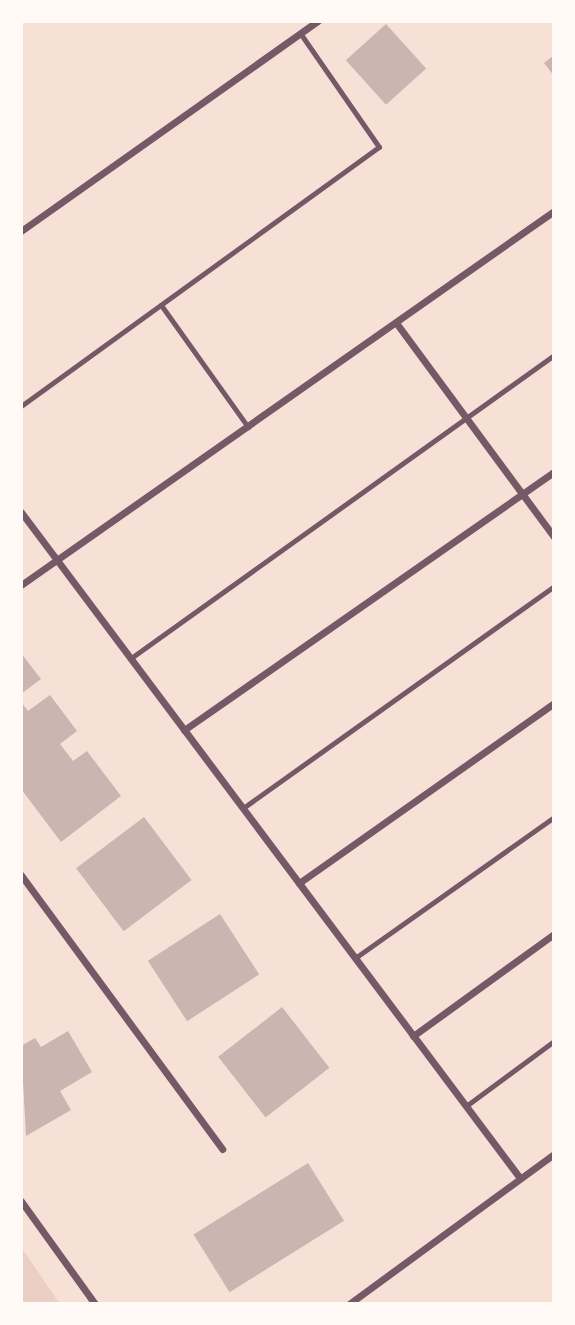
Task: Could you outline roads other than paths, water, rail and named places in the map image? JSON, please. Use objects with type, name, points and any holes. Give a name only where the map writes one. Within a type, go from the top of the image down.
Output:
[{"type":"street","points":[[21,231],[318,21]]},
{"type":"street","points":[[21,585],[397,324],[554,211]]},
{"type":"street","points":[[397,324],[554,537]]},
{"type":"street","points":[[184,730],[554,472]]},
{"type":"street","points":[[21,512],[520,1178]]},
{"type":"street","points":[[299,883],[554,703]]},
{"type":"street","points":[[21,875],[222,1149]]},
{"type":"street","points":[[413,1036],[554,934]]},
{"type":"street","points":[[349,1304],[554,1154]]},
{"type":"street","points":[[21,1201],[95,1304]]},
{"type":"lane","points":[[21,406],[379,148],[300,33]]},
{"type":"lane","points":[[161,305],[248,427]]},
{"type":"lane","points":[[131,658],[554,355]]},
{"type":"lane","points":[[243,808],[554,586]]},
{"type":"lane","points":[[355,958],[554,817]]},
{"type":"lane","points":[[466,1106],[554,1041]]}]
